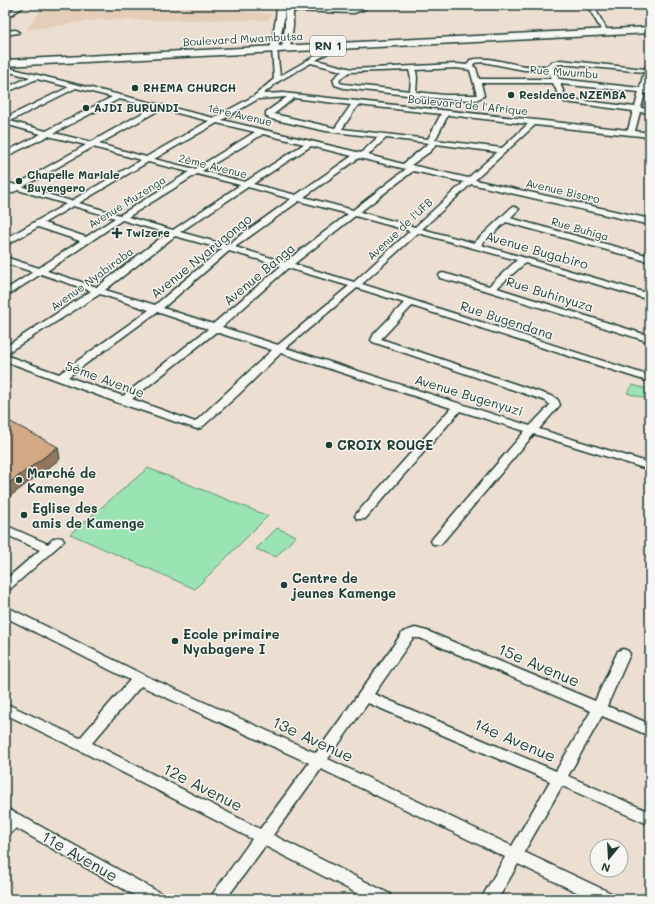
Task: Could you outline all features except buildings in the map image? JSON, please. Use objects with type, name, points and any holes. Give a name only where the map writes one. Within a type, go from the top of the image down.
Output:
[{"type":"highway","name":"Boulevard Mwambutsa","points":[[5,63],[650,30]]},
{"type":"main road","points":[[274,49],[280,19],[281,5]]},
{"type":"main road","points":[[286,48],[289,26],[289,7]]},
{"type":"street","points":[[289,7],[354,11],[362,10],[362,5]]},
{"type":"street","points":[[590,5],[605,32]]},
{"type":"street","points":[[5,7],[20,7]]},
{"type":"street","points":[[6,16],[20,7]]},
{"type":"street","points":[[5,33],[16,32]]},
{"type":"street","points":[[5,243],[214,120],[256,97],[277,80],[336,46]]},
{"type":"street","points":[[274,49],[277,80]]},
{"type":"street","points":[[469,67],[472,61],[478,60],[500,62],[523,67],[550,68]]},
{"type":"street","points":[[310,61],[346,71],[456,66],[469,67],[473,68],[481,96],[479,98],[444,97],[337,84],[336,79],[346,71]]},
{"type":"street","points":[[550,68],[550,65],[561,62],[649,71]]},
{"type":"street","points":[[631,133],[650,63]]},
{"type":"street","points":[[550,68],[563,98],[567,101],[650,111]]},
{"type":"street","name":"1ère Avenue","points":[[5,69],[470,181]]},
{"type":"street","points":[[412,69],[414,78],[413,93]]},
{"type":"street","points":[[5,91],[36,77]]},
{"type":"street","name":"Rue Mwumbu","points":[[477,81],[556,81],[650,91]]},
{"type":"street","points":[[5,122],[75,86]]},
{"type":"street","name":"Boulevard de l'Afrique","points":[[270,86],[274,91],[283,95]]},
{"type":"street","name":"Boulevard de l'Afrique","points":[[256,97],[283,95],[650,135]]},
{"type":"street","points":[[293,96],[269,114],[337,130],[503,150]]},
{"type":"street","points":[[5,155],[117,97]]},
{"type":"street","points":[[435,112],[444,97]]},
{"type":"street","points":[[337,130],[356,103]]},
{"type":"street","points":[[5,194],[159,107]]},
{"type":"street","points":[[432,142],[445,113]]},
{"type":"street","name":"2ème Avenue","points":[[5,122],[146,160],[416,229]]},
{"type":"street","name":"Avenue de l'UFB","points":[[196,426],[234,393],[279,349],[356,285],[533,123]]},
{"type":"street","name":"Avenue Muzenga","points":[[5,294],[194,172],[262,131]]},
{"type":"street","name":"Avenue Nyarugongo","points":[[60,378],[156,309],[228,249],[360,155],[384,136]]},
{"type":"street","name":"Avenue Banga","points":[[123,401],[215,328],[287,266],[354,214],[428,149],[432,142]]},
{"type":"street","name":"Avenue Nyabiraba","points":[[5,351],[99,290],[173,233],[310,143]]},
{"type":"street","name":"Avenue Bisoro","points":[[470,181],[650,222]]},
{"type":"street","name":"Rue Bugendana","points":[[5,184],[356,285],[650,380]]},
{"type":"street","points":[[475,246],[515,209]]},
{"type":"street","name":"Rue Buhiga","points":[[505,219],[650,259]]},
{"type":"street","points":[[38,224],[87,240]]},
{"type":"street","name":"Avenue Bugabiro","points":[[416,229],[524,259],[650,297]]},
{"type":"street","points":[[491,289],[524,259]]},
{"type":"street","name":"Avenue Bugenyuzi","points":[[5,260],[458,407],[650,467]]},
{"type":"street","name":"Rue Buhinyuza","points":[[443,276],[491,289],[650,339]]},
{"type":"street","points":[[410,302],[377,336],[376,340],[550,399],[556,405],[534,430],[520,443],[437,541]]},
{"type":"street","name":"5ème Avenue","points":[[5,358],[196,426]]},
{"type":"street","points":[[361,516],[458,407]]},
{"type":"street","points":[[5,530],[54,545],[5,587]]},
{"type":"street","name":"13e Avenue","points":[[5,611],[139,679],[319,761],[514,856],[607,899]]},
{"type":"street","name":"15e Avenue","points":[[365,696],[408,635],[415,633],[422,634],[650,730]]},
{"type":"street","points":[[489,899],[599,709],[623,654]]},
{"type":"street","points":[[82,745],[139,679]]},
{"type":"street","points":[[217,899],[263,838],[365,696]]},
{"type":"street","name":"14e Avenue","points":[[365,696],[650,819]]},
{"type":"street","name":"12e Avenue","points":[[5,708],[82,745],[384,899]]},
{"type":"street","name":"11e Avenue","points":[[8,821],[156,899]]},
{"type":"shaded area","points":[[45,5],[243,5],[242,11],[272,14],[268,20],[98,20],[26,30]]},
{"type":"green space","points":[[633,385],[650,390],[650,400],[627,393]]},
{"type":"green space","points":[[148,468],[268,516],[195,589],[70,534]]},
{"type":"green space","points":[[277,528],[296,536],[276,557],[256,549]]},
{"type":"waterway","points":[[431,175],[463,182]]},
{"type":"place","name":"RHEMA CHURCH","points":[[135,88]]},
{"type":"place","name":"Residence NZEMBA","points":[[511,95]]},
{"type":"place","name":"AJDI BURUNDI","points":[[86,108]]},
{"type":"place","name":"Chapelle Mariale Buyengero","points":[[19,181]]},
{"type":"place","name":"Twizere","points":[[117,233]]},
{"type":"place","name":"CROIX ROUGE","points":[[329,445]]},
{"type":"place","name":"Marché de Kamenge","points":[[19,480]]},
{"type":"place","name":"Eglise des amis de Kamenge","points":[[24,515]]},
{"type":"place","name":"Centre de jeunes Kamenge","points":[[284,585]]},
{"type":"place","name":"Ecole primaire Nyabagere I","points":[[175,641]]}]
